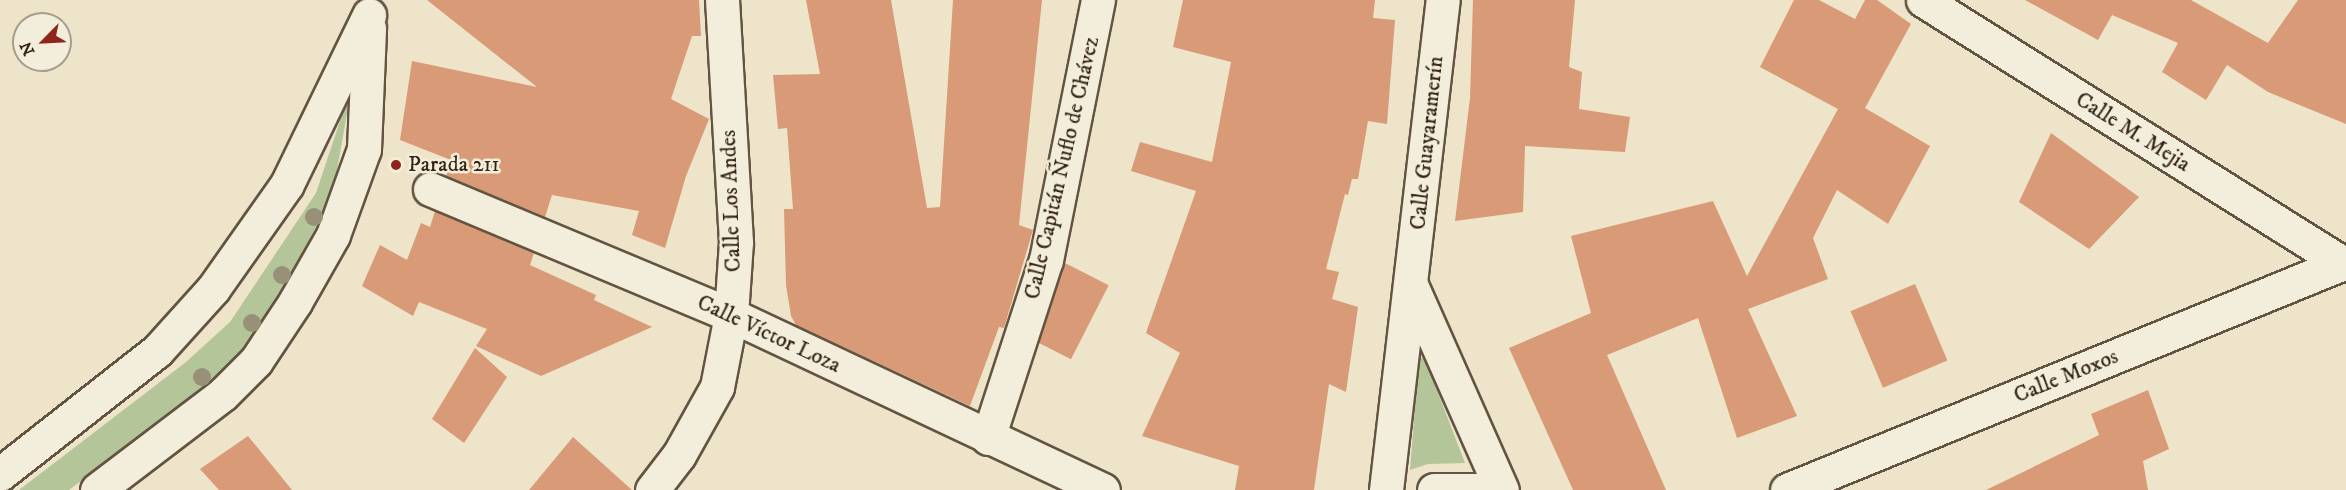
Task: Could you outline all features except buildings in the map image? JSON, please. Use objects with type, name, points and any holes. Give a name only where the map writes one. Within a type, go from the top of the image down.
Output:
[{"type":"street","name":"Calle Los Andes","points":[[652,490],[679,455],[717,387],[732,315],[736,242],[722,0]]},
{"type":"street","name":"Calle Capitán Ñuflo de Chávez","points":[[988,438],[1046,260],[1098,0]]},
{"type":"street","name":"Calle Guayaramerín","points":[[1386,490],[1412,285],[1443,0]]},
{"type":"street","name":"Calle M. Mejia","points":[[1923,0],[2344,262]]},
{"type":"street","points":[[3,465],[157,351],[213,289],[287,184],[371,8]]},
{"type":"street","points":[[97,490],[223,394],[256,361],[333,235],[364,149],[371,8]]},
{"type":"street","name":"Calle Víctor Loza","points":[[430,189],[732,315],[988,438],[1103,490]]},
{"type":"street","name":"Calle Moxos","points":[[1787,490],[2344,262]]},
{"type":"street","name":"Calle Guayaramerín","points":[[1412,285],[1502,490]]},
{"type":"street","points":[[1434,490],[1475,490]]},
{"type":"green space","points":[[352,85],[333,193],[275,307],[238,363],[69,490],[19,490],[186,362],[230,322],[316,193]]},
{"type":"green space","points":[[1419,357],[1425,359],[1465,463],[1428,464],[1410,470]]},
{"type":"place","name":"Parada 211","points":[[396,165]]}]
